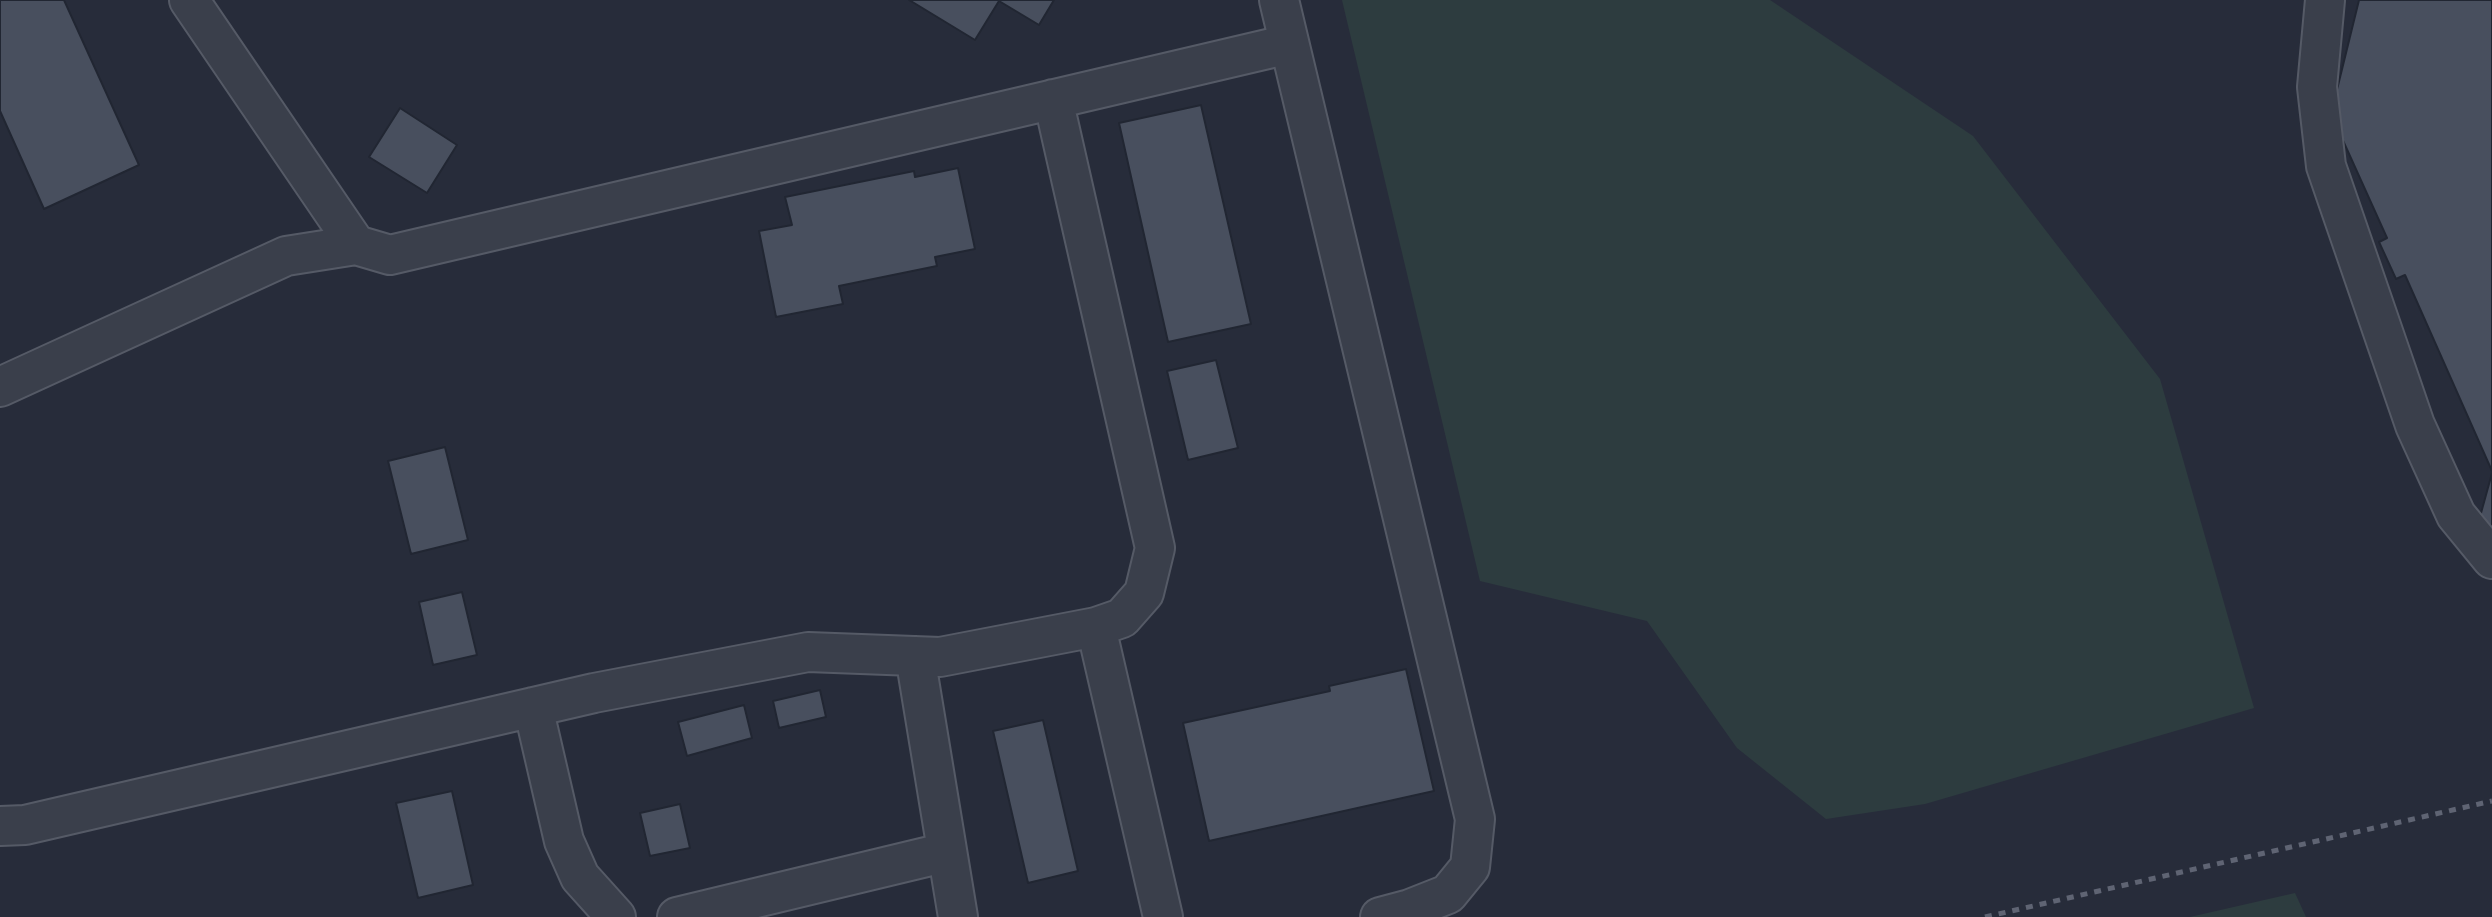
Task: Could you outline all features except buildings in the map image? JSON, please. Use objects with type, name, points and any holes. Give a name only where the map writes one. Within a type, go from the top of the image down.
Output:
[{"type":"lane","points":[[189,0],[356,245]]},
{"type":"lane","points":[[1279,0],[1475,819],[1470,867],[1448,894],[1380,917]]},
{"type":"lane","points":[[2325,0],[2317,87],[2326,166],[2415,425],[2456,516],[2492,559]]},
{"type":"lane","points":[[0,387],[286,256],[356,245],[390,255],[1289,44]]},
{"type":"lane","points":[[0,826],[25,825],[594,693],[808,652],[940,657],[1096,627],[1122,618],[1144,593],[1155,548],[1053,99]]},
{"type":"lane","points":[[1096,627],[1163,917]]},
{"type":"lane","points":[[915,656],[958,917]]},
{"type":"lane","points":[[533,707],[564,841],[580,877],[617,917]]},
{"type":"lane","points":[[677,917],[947,852]]},
{"type":"shaded area","points":[[1342,0],[1770,0],[1973,136],[2160,379],[2254,708],[1925,804],[1826,819],[1737,748],[1647,621],[1480,581]]},
{"type":"shaded area","points":[[2295,893],[2306,917],[2190,917]]},
{"type":"railway","points":[[1985,917],[2492,801]]}]
